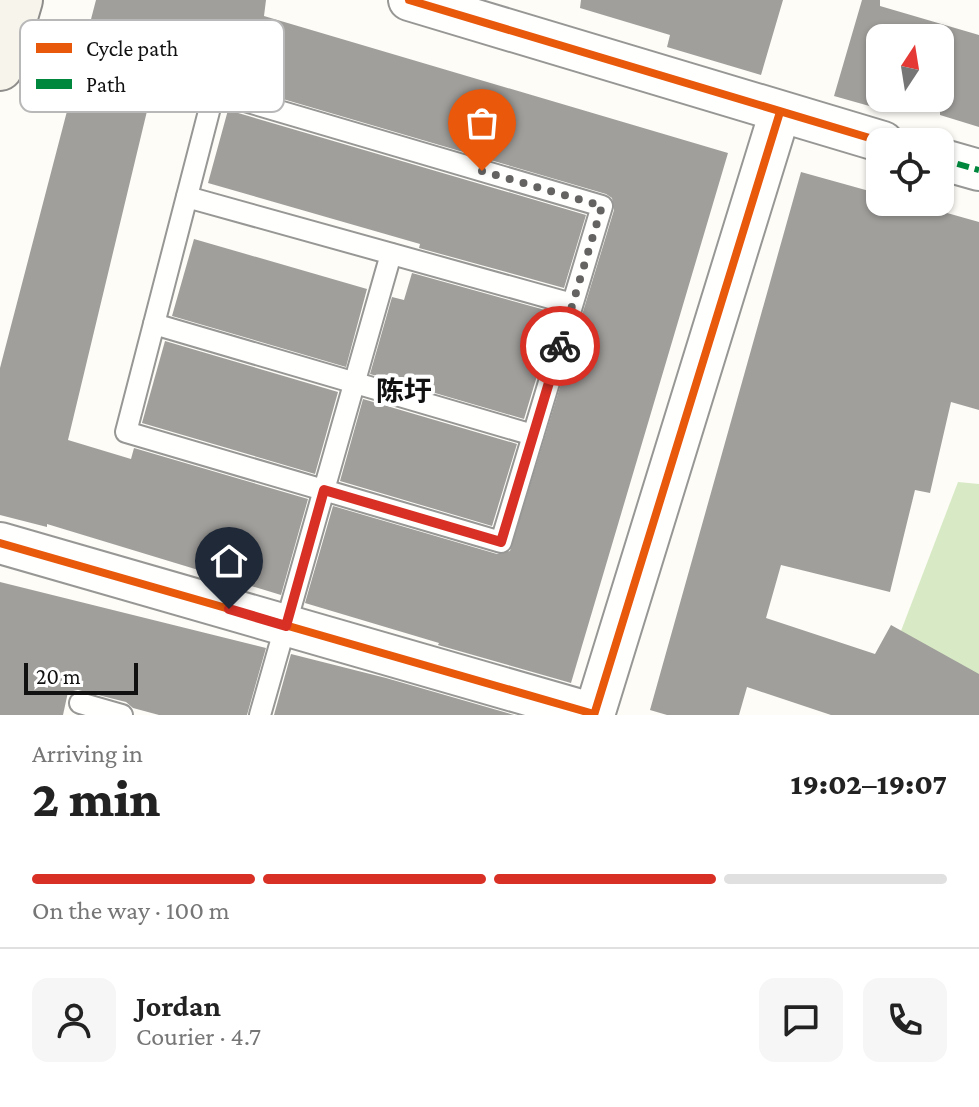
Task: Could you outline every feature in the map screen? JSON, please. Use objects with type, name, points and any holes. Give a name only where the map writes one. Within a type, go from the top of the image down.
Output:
[{"type":"main road","points":[[0,68],[20,0]]},
{"type":"street","points":[[409,0],[866,137]]},
{"type":"street","points":[[0,543],[594,715],[780,112]]},
{"type":"street","points":[[954,163],[979,170]]},
{"type":"lane","points":[[209,112],[126,432],[501,542],[602,206],[282,112]]},
{"type":"lane","points":[[187,197],[572,304]]},
{"type":"lane","points":[[260,715],[391,254]]},
{"type":"lane","points":[[154,324],[533,435]]},
{"type":"lane","points":[[80,703],[122,715]]},
{"type":"green space","points":[[958,482],[979,484],[979,686],[896,644]]},
{"type":"building","points":[[96,0],[266,0],[264,16],[278,20],[91,20]]},
{"type":"building","points":[[581,0],[783,0],[761,75],[667,47],[670,35],[580,8]]},
{"type":"building","points":[[862,0],[880,0],[880,6],[941,24],[866,24],[866,105],[834,96]]},
{"type":"building","points":[[284,22],[728,153],[571,683],[305,603],[333,506],[497,554],[510,551],[614,210],[612,198],[284,99]]},
{"type":"building","points":[[954,28],[979,35],[979,127],[940,115],[940,112],[954,112]]},
{"type":"building","points":[[67,112],[147,112],[68,440],[131,459],[134,448],[308,499],[281,595],[47,524],[47,527],[0,515],[0,368]]},
{"type":"building","points":[[227,112],[235,112],[586,215],[564,288],[419,248],[420,244],[208,183]]},
{"type":"building","points":[[801,172],[866,190],[866,216],[954,215],[979,222],[979,410],[951,402],[930,493],[915,490],[890,592],[781,565],[766,618],[875,654],[891,625],[979,674],[979,715],[831,715],[747,687],[739,715],[667,715],[650,710]]},
{"type":"building","points":[[194,239],[367,289],[346,367],[172,316]]},
{"type":"building","points":[[412,273],[556,313],[524,419],[370,374],[392,297],[404,300]]},
{"type":"building","points":[[165,341],[338,392],[315,474],[142,423]]},
{"type":"building","points":[[363,399],[517,444],[492,526],[340,481]]},
{"type":"building","points":[[0,582],[266,648],[247,715],[159,715],[133,708],[126,702],[78,690],[68,692],[63,715],[0,715]]},
{"type":"building","points":[[291,654],[386,678],[514,715],[274,715]]},
{"type":"marked path","points":[[954,163],[979,170]]},
{"type":"cycle path","points":[[409,0],[866,137]]},
{"type":"cycle path","points":[[594,715],[780,112]]},
{"type":"cycle path","points":[[0,543],[594,714]]},
{"type":"way so far","points":[[482,171],[602,206],[560,346]]},
{"type":"district","name":"陈圩","points":[[404,391]]},
{"type":"route","points":[[229,609],[286,626],[324,490],[501,542],[560,346]]}]
